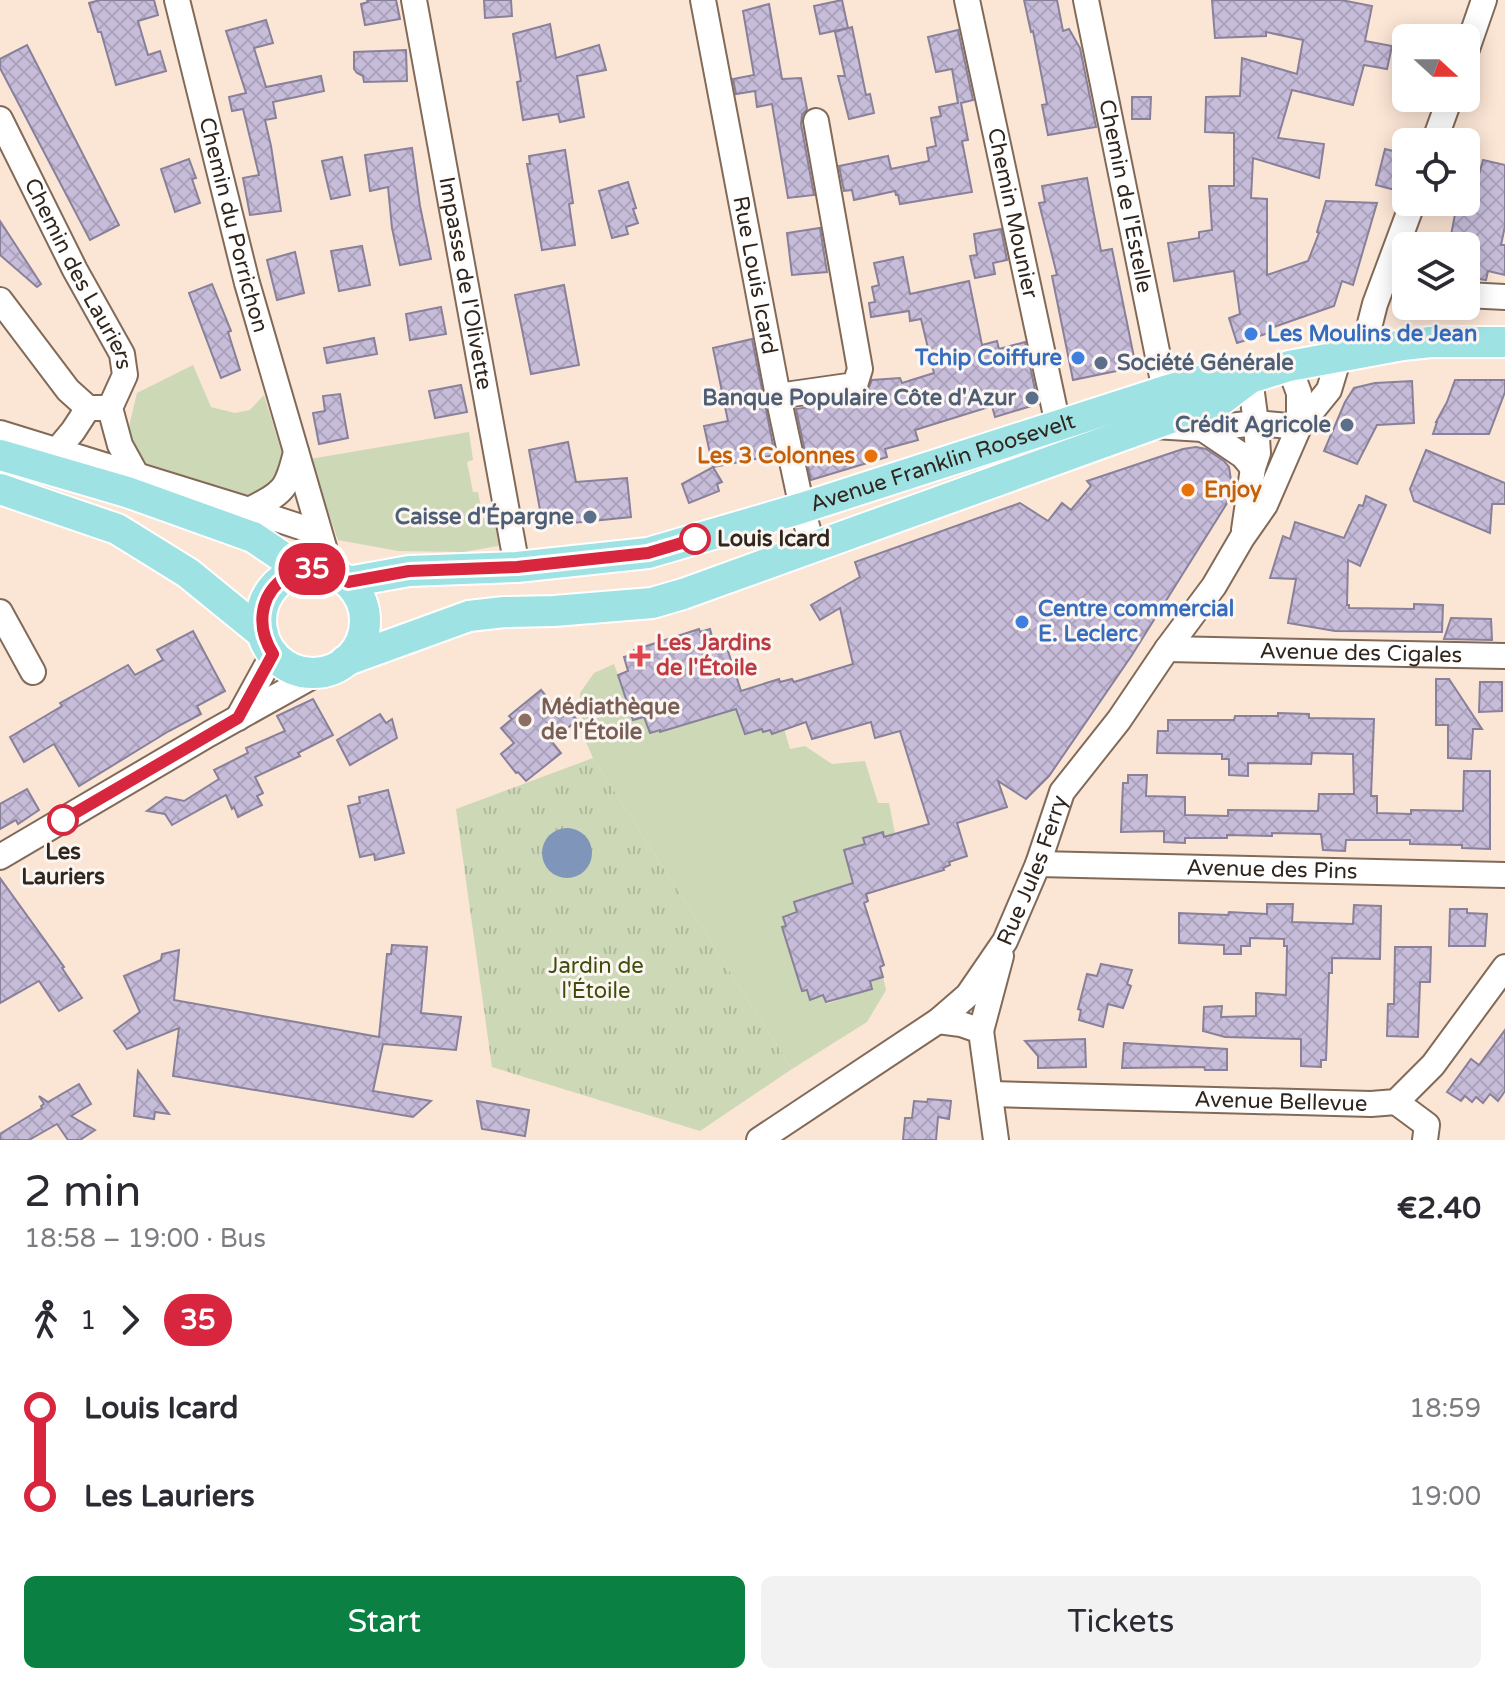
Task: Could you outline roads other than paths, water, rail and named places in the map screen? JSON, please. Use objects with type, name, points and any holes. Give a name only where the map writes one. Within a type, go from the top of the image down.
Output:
[{"type":"main road","name":"Avenue Franklin Roosevelt","points":[[333,667],[469,616],[652,603],[1221,400],[1250,378],[1289,366],[1431,342],[1505,342]]},
{"type":"main road","name":"Avenue Franklin Roosevelt","points":[[348,582],[409,571],[517,567],[648,553],[802,508],[1165,391],[1221,375],[1250,378]]},
{"type":"main road","points":[[0,455],[127,492],[251,523],[315,552],[409,571]]},
{"type":"main road","points":[[0,489],[117,529],[188,573],[268,644],[286,665],[302,671],[333,667],[357,648],[364,631],[364,613],[359,596],[348,582],[318,569],[315,552]]},
{"type":"main road","points":[[758,521],[770,563]]},
{"type":"main road","points":[[268,644],[261,617],[265,601],[274,586],[315,552]]},
{"type":"street","name":"Chemin du Porrichon","points":[[177,0],[247,283],[296,450],[315,552]]},
{"type":"street","name":"Impasse de l'Olivette","points":[[414,0],[517,567]]},
{"type":"street","name":"Rue Louis Icard","points":[[703,0],[778,396],[813,548]]},
{"type":"street","name":"Chemin Mounier","points":[[967,0],[1058,425]]},
{"type":"street","name":"Chemin de l'Estelle","points":[[1086,0],[1165,391]]},
{"type":"street","points":[[1476,24],[1484,0]]},
{"type":"street","name":"Chemin des Lauriers","points":[[0,119],[75,270],[122,354],[125,375],[99,408],[136,474]]},
{"type":"street","points":[[778,396],[855,385],[860,369],[816,121]]},
{"type":"street","name":"Rue Jules Ferry","points":[[759,1140],[938,1021],[968,995],[1005,941],[1038,864],[1062,792],[1119,720],[1214,586],[1265,505],[1299,427],[1329,390],[1351,354],[1392,270]]},
{"type":"street","points":[[1480,296],[1505,297]]},
{"type":"street","points":[[0,300],[68,390],[99,408],[58,449]]},
{"type":"street","name":"Rue Jules Ferry","points":[[1289,366],[1299,393],[1299,427]]},
{"type":"street","name":"Rue Jules Ferry","points":[[1242,538],[1258,453],[1250,378]]},
{"type":"street","name":"Avenue Franklin Roosevelt","points":[[1150,426],[1203,429],[1256,423],[1299,427]]},
{"type":"street","points":[[1203,429],[1243,456],[1253,468]]},
{"type":"street","points":[[0,433],[136,474],[251,523],[289,481],[296,450]]},
{"type":"street","points":[[0,612],[33,672]]},
{"type":"street","points":[[238,718],[268,644]]},
{"type":"street","name":"Avenue des Cigales","points":[[1167,649],[1505,656]]},
{"type":"street","name":"Avenue Franklin Roosevelt","points":[[0,857],[238,718],[333,667]]},
{"type":"street","name":"Avenue des Pins","points":[[1038,864],[1505,875]]},
{"type":"street","points":[[996,1140],[981,1031],[1005,941]]},
{"type":"street","name":"Avenue Bellevue","points":[[991,1094],[1371,1104],[1396,1102],[1433,1065],[1505,967]]},
{"type":"street","points":[[938,1021],[981,1031]]},
{"type":"street","points":[[1396,1102],[1427,1125],[1425,1140]]},
{"type":"water","points":[[567,828],[585,835],[592,853],[585,871],[567,878],[549,871],[542,853],[549,835]]},
{"type":"place","name":"Les Moulins de Jean","points":[[1251,334]]},
{"type":"place","name":"Tchip Coiffure","points":[[1078,358]]},
{"type":"place","name":"Société Générale","points":[[1101,363]]},
{"type":"place","name":"Banque Populaire Côte d'Azur","points":[[1032,398]]},
{"type":"place","name":"Crédit Agricole","points":[[1347,425]]},
{"type":"place","name":"Les 3 Colonnes","points":[[871,456]]},
{"type":"place","name":"Enjoy","points":[[1188,490]]},
{"type":"place","name":"Caisse d'Épargne","points":[[590,517]]},
{"type":"place","name":"Louis Icard","points":[[695,539]]},
{"type":"place","name":"Centre commercial E. Leclerc","points":[[1022,622]]},
{"type":"place","name":"Les Jardins de l'Étoile","points":[[640,656]]},
{"type":"place","name":"Médiathèque de l'Étoile","points":[[525,720]]},
{"type":"place","name":"Les Lauriers","points":[[63,820]]},
{"type":"park label","name":"Jardin de l'Étoile","points":[[596,978]]}]
